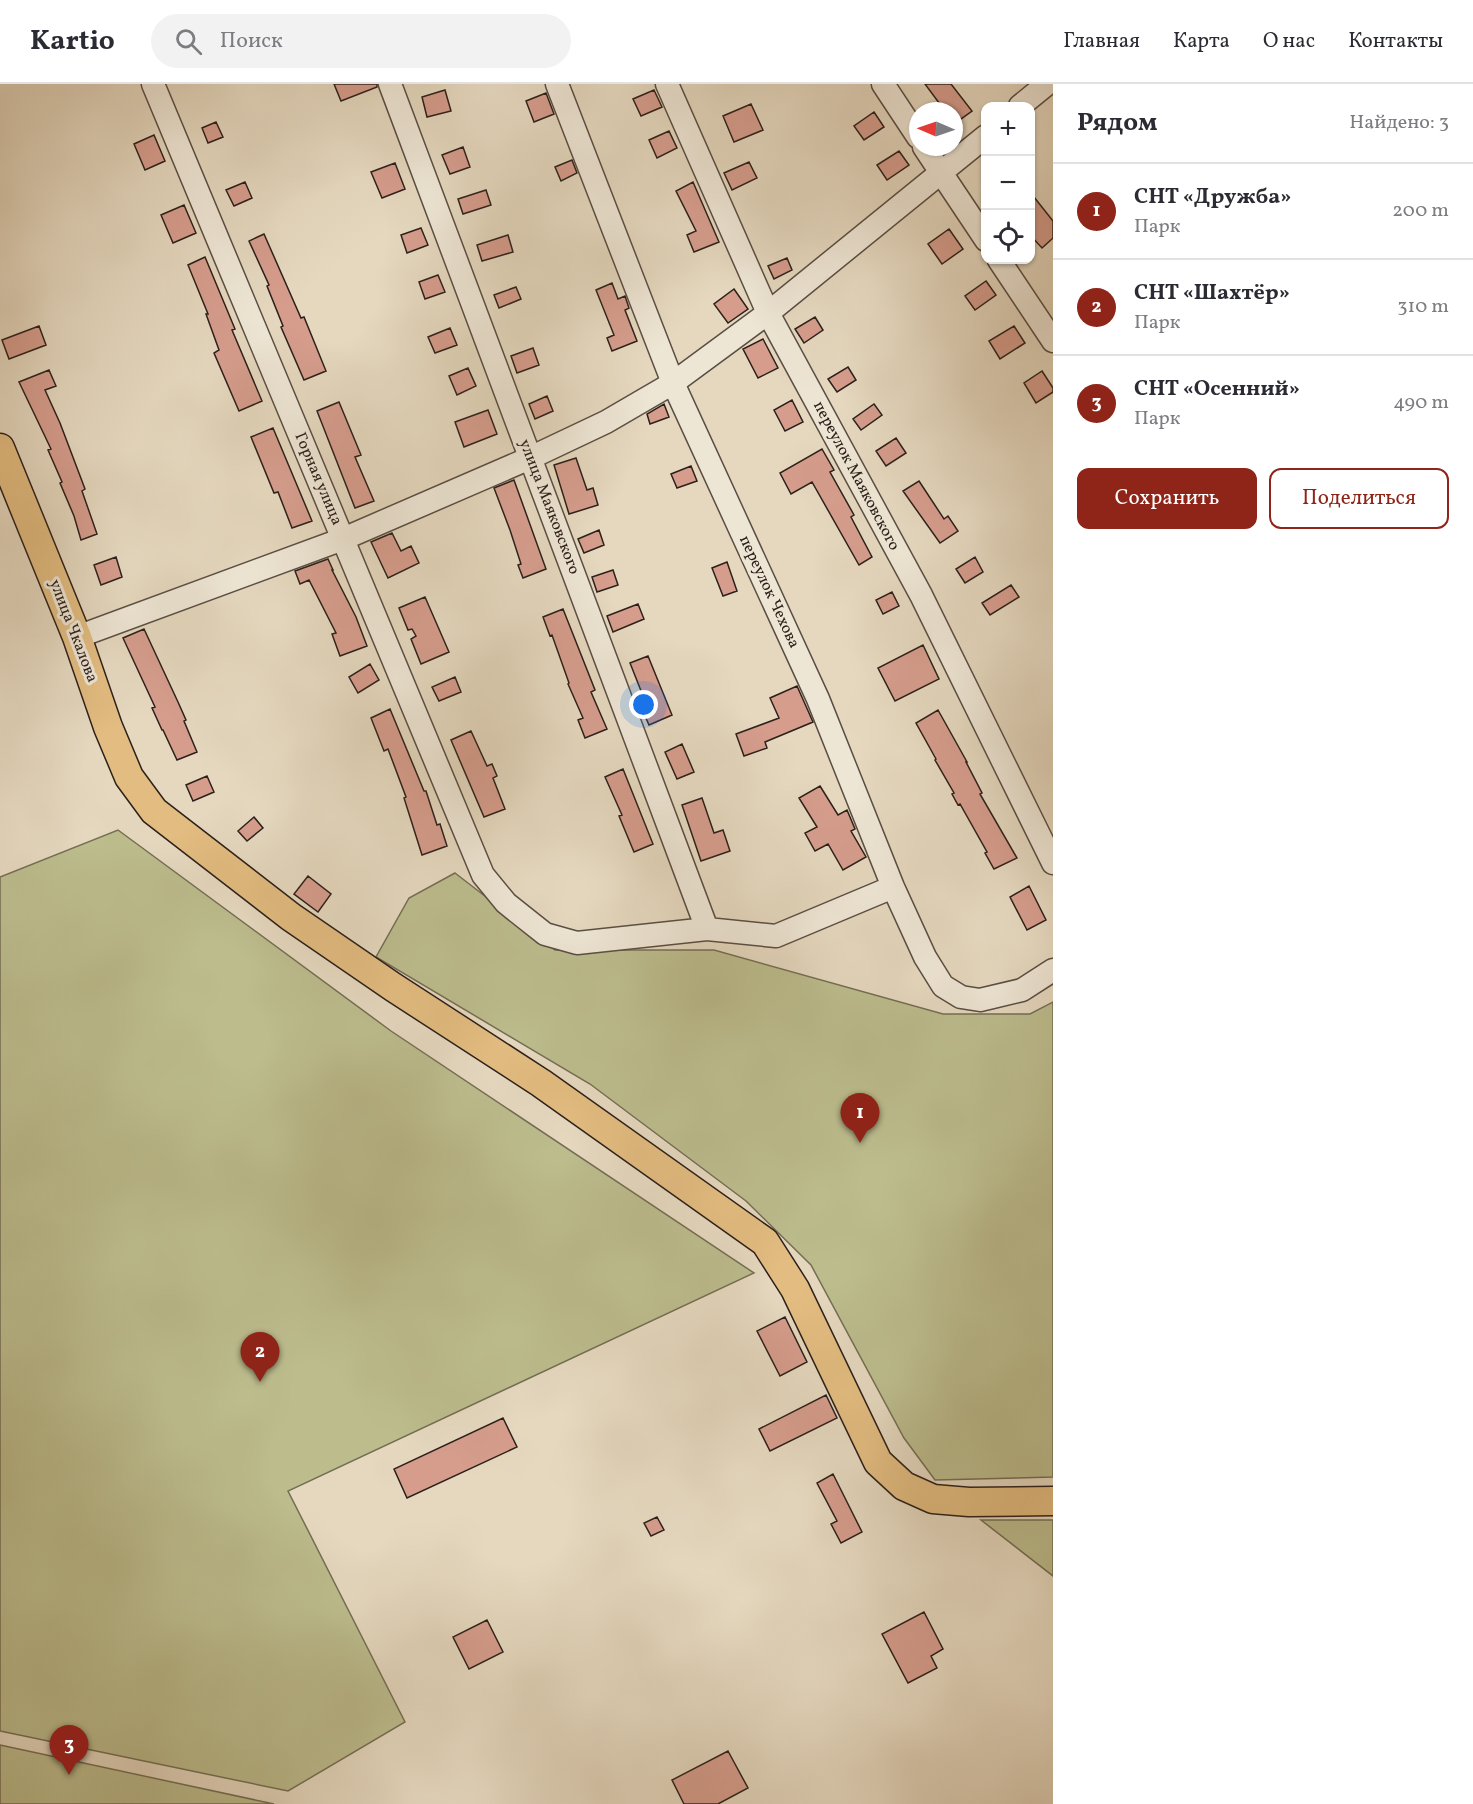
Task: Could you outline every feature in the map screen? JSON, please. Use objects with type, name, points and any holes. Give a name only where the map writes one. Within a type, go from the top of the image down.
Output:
[{"type":"main road","name":"улица Чкалова","points":[[0,448],[77,637],[108,727],[129,777],[153,811],[291,917],[393,987],[541,1083],[765,1242],[795,1289],[878,1462],[904,1486],[933,1499],[969,1502],[1053,1501]]},
{"type":"street","name":"Горная улица","points":[[153,84],[483,875],[506,903],[545,934],[577,943],[707,929],[776,936],[893,887]]},
{"type":"street","name":"улица Маяковского","points":[[390,84],[707,929]]},
{"type":"street","name":"переулок Чехова","points":[[557,84],[673,383],[818,699],[893,887],[925,957],[943,986],[961,996],[980,1000],[1022,990],[1053,970]]},
{"type":"street","name":"переулок Маяковского","points":[[667,84],[768,314],[921,595],[1053,863]]},
{"type":"street","points":[[883,84],[909,124]]},
{"type":"street","points":[[1025,102],[1047,84]]},
{"type":"street","points":[[77,637],[343,539],[530,458],[606,422],[673,383],[768,314],[981,140]]},
{"type":"street","points":[[930,156],[981,233]]},
{"type":"street","points":[[1002,264],[1053,341]]},
{"type":"green space","points":[[118,830],[391,1031],[754,1273],[288,1491],[405,1722],[288,1791],[0,1731],[0,877]]},
{"type":"green space","points":[[455,873],[555,950],[714,950],[943,1014],[1030,1014],[1053,1002],[1053,1477],[935,1480],[904,1438],[811,1265],[746,1201],[590,1084],[376,957],[409,898]]},
{"type":"green space","points":[[981,1520],[1053,1520],[1053,1576]]},
{"type":"green space","points":[[0,1745],[274,1804],[0,1804]]},
{"type":"building","points":[[334,84],[377,84],[377,87],[341,101]]},
{"type":"building","points":[[925,84],[951,84],[972,111],[963,118],[963,102],[938,102]]},
{"type":"building","points":[[445,90],[451,111],[427,117],[422,97]]},
{"type":"building","points":[[654,90],[662,107],[641,116],[633,99]]},
{"type":"building","points":[[546,93],[554,114],[534,122],[526,101]]},
{"type":"building","points":[[751,104],[763,130],[734,142],[723,116]]},
{"type":"building","points":[[874,112],[884,127],[864,140],[854,126]]},
{"type":"building","points":[[216,122],[223,137],[208,143],[202,128]]},
{"type":"building","points":[[669,131],[677,148],[657,158],[649,140]]},
{"type":"building","points":[[154,135],[165,161],[145,170],[134,144]]},
{"type":"building","points":[[463,147],[470,167],[450,174],[442,155]]},
{"type":"building","points":[[899,151],[909,165],[887,180],[877,165]]},
{"type":"building","points":[[572,160],[577,173],[561,181],[555,167]]},
{"type":"building","points":[[749,162],[757,178],[732,190],[724,173]]},
{"type":"building","points":[[395,163],[405,189],[382,198],[371,172]]},
{"type":"building","points":[[245,182],[252,198],[234,206],[226,190]]},
{"type":"building","points":[[693,182],[719,242],[694,252],[687,235],[696,231],[676,191]]},
{"type":"building","points":[[486,190],[491,205],[463,214],[458,199]]},
{"type":"building","points":[[1035,198],[1053,221],[1053,238],[1042,248],[1035,240]]},
{"type":"building","points":[[184,205],[196,233],[173,243],[161,215]]},
{"type":"building","points":[[421,228],[428,245],[407,253],[401,235]]},
{"type":"building","points":[[949,229],[963,249],[942,264],[928,244]]},
{"type":"building","points":[[264,234],[301,318],[304,317],[326,371],[304,380],[281,327],[283,326],[267,286],[269,285],[249,241]]},
{"type":"building","points":[[508,235],[513,252],[482,261],[477,245]]},
{"type":"building","points":[[205,257],[262,401],[239,411],[214,353],[219,350],[206,314],[208,314],[188,265]]},
{"type":"building","points":[[787,258],[792,270],[774,279],[768,266]]},
{"type":"building","points":[[438,275],[445,292],[425,299],[419,282]]},
{"type":"building","points":[[986,281],[996,295],[975,310],[965,296]]},
{"type":"building","points":[[612,283],[618,299],[625,296],[629,308],[625,310],[637,341],[612,351],[607,338],[614,335],[596,290]]},
{"type":"building","points":[[516,287],[521,299],[499,308],[494,295]]},
{"type":"building","points":[[734,289],[748,309],[728,323],[714,304]]},
{"type":"building","points":[[815,317],[823,330],[804,343],[795,329]]},
{"type":"building","points":[[39,326],[46,345],[9,359],[2,340]]},
{"type":"building","points":[[1014,326],[1025,343],[1000,359],[989,341]]},
{"type":"building","points":[[450,328],[457,345],[435,353],[428,337]]},
{"type":"building","points":[[763,339],[778,368],[758,378],[743,349]]},
{"type":"building","points":[[533,348],[539,365],[517,373],[511,356]]},
{"type":"building","points":[[848,367],[856,380],[837,392],[828,379]]},
{"type":"building","points":[[468,368],[476,386],[457,395],[449,376]]},
{"type":"building","points":[[49,370],[56,386],[45,390],[85,489],[82,491],[97,534],[81,540],[60,483],[62,482],[48,450],[51,449],[19,382]]},
{"type":"building","points":[[1042,371],[1053,388],[1053,392],[1036,403],[1024,383]]},
{"type":"building","points":[[547,396],[553,411],[535,419],[529,404]]},
{"type":"building","points":[[792,400],[803,422],[785,431],[774,410]]},
{"type":"building","points":[[339,402],[361,455],[355,457],[374,501],[355,508],[317,411]]},
{"type":"building","points":[[664,404],[669,417],[650,424],[647,414]]},
{"type":"building","points":[[874,404],[882,415],[861,430],[853,419]]},
{"type":"building","points":[[488,410],[497,434],[464,447],[455,422]]},
{"type":"building","points":[[273,428],[312,521],[292,528],[278,492],[274,493],[251,437]]},
{"type":"building","points":[[896,438],[906,453],[886,466],[876,451]]},
{"type":"building","points":[[822,449],[834,470],[830,472],[854,515],[851,517],[872,557],[859,565],[812,482],[791,494],[780,473]]},
{"type":"building","points":[[576,458],[587,490],[593,488],[598,505],[569,514],[554,465]]},
{"type":"building","points":[[691,466],[697,481],[677,488],[671,474]]},
{"type":"building","points":[[514,480],[546,569],[523,578],[518,565],[521,564],[494,488]]},
{"type":"building","points":[[919,481],[944,519],[948,516],[958,531],[940,543],[903,491]]},
{"type":"building","points":[[599,530],[604,545],[584,553],[578,539]]},
{"type":"building","points":[[392,533],[401,551],[411,546],[419,563],[388,578],[371,542]]},
{"type":"building","points":[[116,557],[122,577],[101,585],[94,565]]},
{"type":"building","points":[[975,557],[983,572],[965,583],[956,569]]},
{"type":"building","points":[[328,559],[356,617],[367,646],[340,656],[332,634],[336,633],[309,580],[300,584],[295,571]]},
{"type":"building","points":[[727,562],[737,591],[723,596],[712,568]]},
{"type":"building","points":[[613,570],[618,585],[597,592],[592,577]]},
{"type":"building","points":[[1011,585],[1019,597],[990,615],[982,603]]},
{"type":"building","points":[[892,592],[899,606],[883,614],[876,600]]},
{"type":"building","points":[[425,597],[449,652],[421,664],[411,639],[416,636],[412,629],[408,630],[399,608]]},
{"type":"building","points":[[638,604],[644,619],[613,632],[607,616]]},
{"type":"building","points":[[563,609],[595,690],[591,692],[607,729],[585,738],[578,720],[583,718],[543,617]]},
{"type":"building","points":[[144,629],[186,720],[184,721],[197,752],[177,760],[152,708],[155,707],[123,638]]},
{"type":"building","points":[[923,645],[939,679],[895,701],[878,668]]},
{"type":"building","points":[[648,656],[672,715],[649,725],[642,709],[647,706],[630,663]]},
{"type":"building","points":[[370,664],[379,680],[358,693],[349,677]]},
{"type":"building","points":[[455,677],[461,692],[439,701],[432,687]]},
{"type":"building","points":[[797,686],[813,722],[765,742],[767,748],[744,756],[736,734],[779,718],[770,698]]},
{"type":"building","points":[[390,709],[424,791],[426,791],[437,825],[440,824],[447,846],[422,855],[404,798],[406,797],[388,749],[384,751],[371,718]]},
{"type":"building","points":[[938,710],[967,762],[982,793],[980,794],[1017,858],[994,869],[985,853],[987,852],[960,804],[958,805],[952,794],[954,793],[916,723]]},
{"type":"building","points":[[471,731],[487,766],[492,764],[497,776],[493,778],[505,809],[484,817],[451,740]]},
{"type":"building","points":[[682,744],[694,772],[677,779],[665,752]]},
{"type":"building","points":[[623,769],[653,844],[634,852],[619,816],[622,815],[605,777]]},
{"type":"building","points":[[207,776],[214,792],[193,801],[186,785]]},
{"type":"building","points":[[820,786],[838,815],[847,810],[855,829],[851,831],[866,857],[843,870],[828,844],[815,851],[805,833],[817,827],[799,798]]},
{"type":"building","points":[[702,798],[714,833],[723,830],[730,851],[701,861],[682,805]]},
{"type":"building","points":[[254,817],[263,828],[247,841],[238,831]]},
{"type":"building","points":[[308,876],[331,894],[318,912],[294,894]]},
{"type":"building","points":[[1029,886],[1046,920],[1027,930],[1010,897]]},
{"type":"building","points":[[785,1317],[807,1362],[780,1376],[757,1331]]},
{"type":"building","points":[[826,1395],[837,1418],[770,1451],[759,1429]]},
{"type":"building","points":[[503,1418],[517,1447],[407,1498],[394,1469]]},
{"type":"building","points":[[833,1474],[862,1532],[841,1543],[831,1524],[837,1521],[817,1483]]},
{"type":"building","points":[[657,1517],[664,1530],[651,1536],[644,1523]]},
{"type":"building","points":[[924,1612],[943,1649],[931,1656],[937,1668],[908,1683],[882,1634]]},
{"type":"building","points":[[487,1620],[503,1652],[469,1669],[453,1637]]},
{"type":"building","points":[[728,1751],[748,1788],[718,1804],[684,1804],[672,1780]]},
{"type":"place","name":"СНТ «Дружба»","points":[[860,1143]]},
{"type":"place","name":"СНТ «Шахтёр»","points":[[260,1382]]},
{"type":"place","name":"СНТ «Осенний»","points":[[69,1775]]}]
